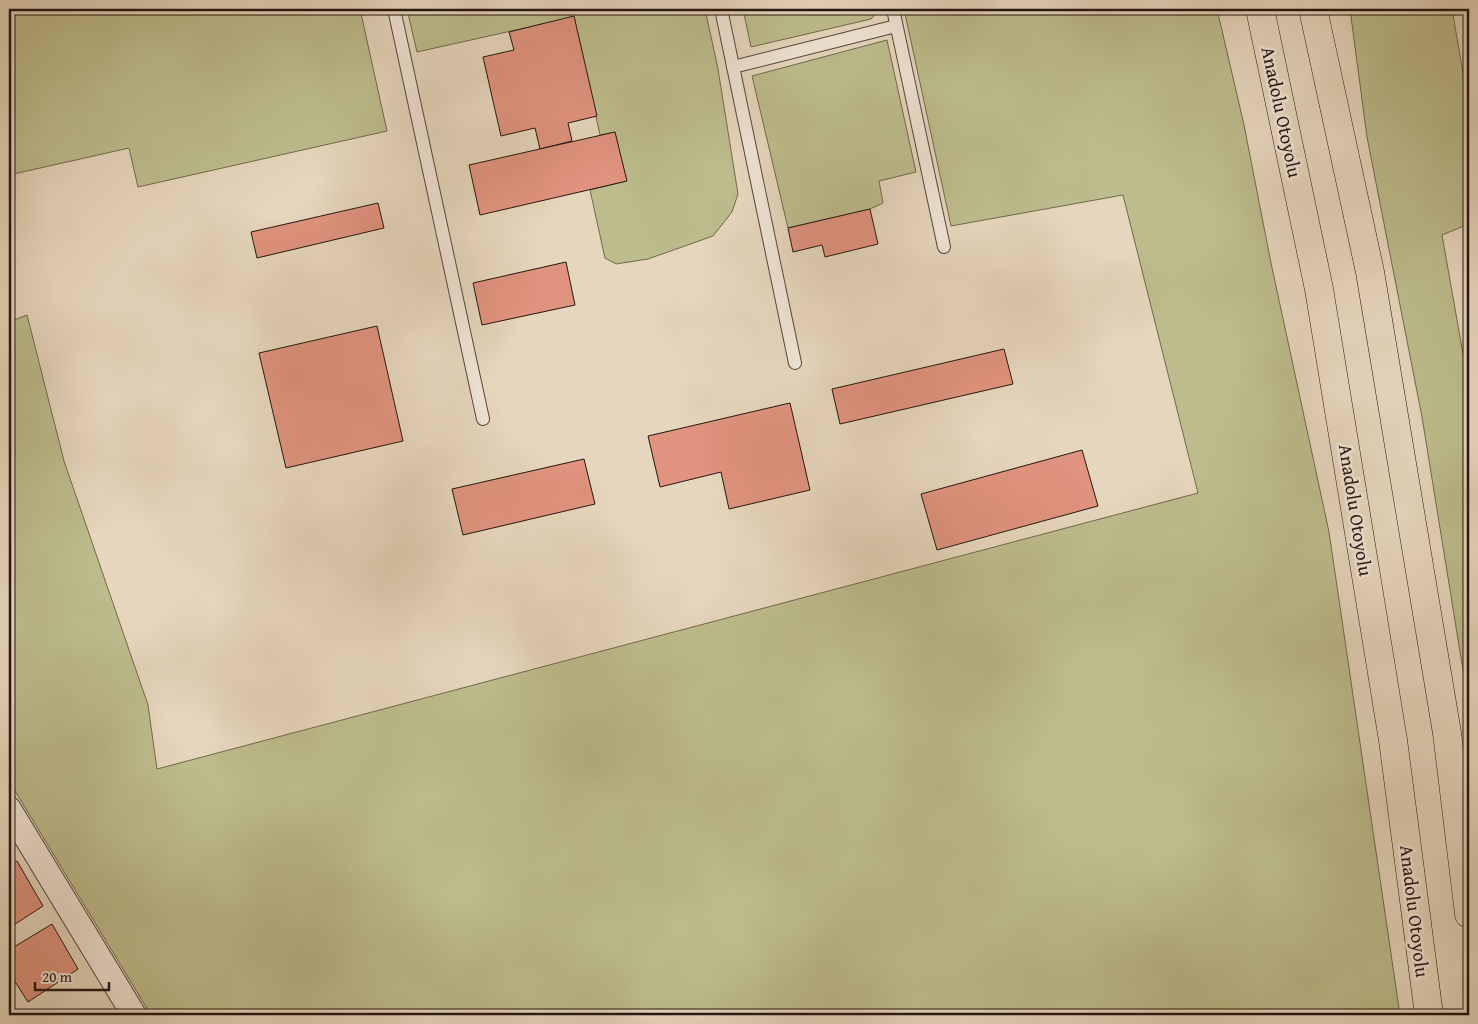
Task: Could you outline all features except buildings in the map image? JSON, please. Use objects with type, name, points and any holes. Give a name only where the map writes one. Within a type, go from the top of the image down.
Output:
[{"type":"highway","name":"Anadolu Otoyolu","points":[[1260,9],[1319,289],[1393,740],[1429,1015]]},
{"type":"highway","points":[[1313,9],[1370,272],[1447,733],[1469,914]]},
{"type":"highway","points":[[1329,9],[1344,148]]},
{"type":"street","points":[[9,809],[134,1015]]},
{"type":"lane","points":[[394,9],[483,419]]},
{"type":"lane","points":[[720,9],[795,363]]},
{"type":"lane","points":[[893,9],[944,247]]},
{"type":"lane","points":[[733,67],[896,26]]},
{"type":"shaded area","points":[[9,9],[360,9],[387,131],[138,187],[129,148],[9,175]]},
{"type":"shaded area","points":[[407,9],[705,9],[718,69],[738,194],[732,212],[713,236],[648,259],[616,264],[605,258],[590,190],[626,181],[615,132],[600,135],[574,17],[417,52]]},
{"type":"shaded area","points":[[743,9],[878,9],[878,11],[871,19],[751,47]]},
{"type":"shaded area","points":[[904,9],[1217,9],[1244,125],[1271,263],[1329,532],[1400,1015],[151,1015],[9,781],[9,322],[27,315],[64,461],[148,705],[157,769],[1198,493],[1123,195],[951,226]]},
{"type":"shaded area","points":[[1350,9],[1452,9],[1469,108],[1469,224],[1442,235],[1469,388],[1469,707],[1422,417],[1367,137]]},
{"type":"shaded area","points":[[887,40],[916,172],[879,181],[883,203],[870,209],[788,228],[752,76]]}]
